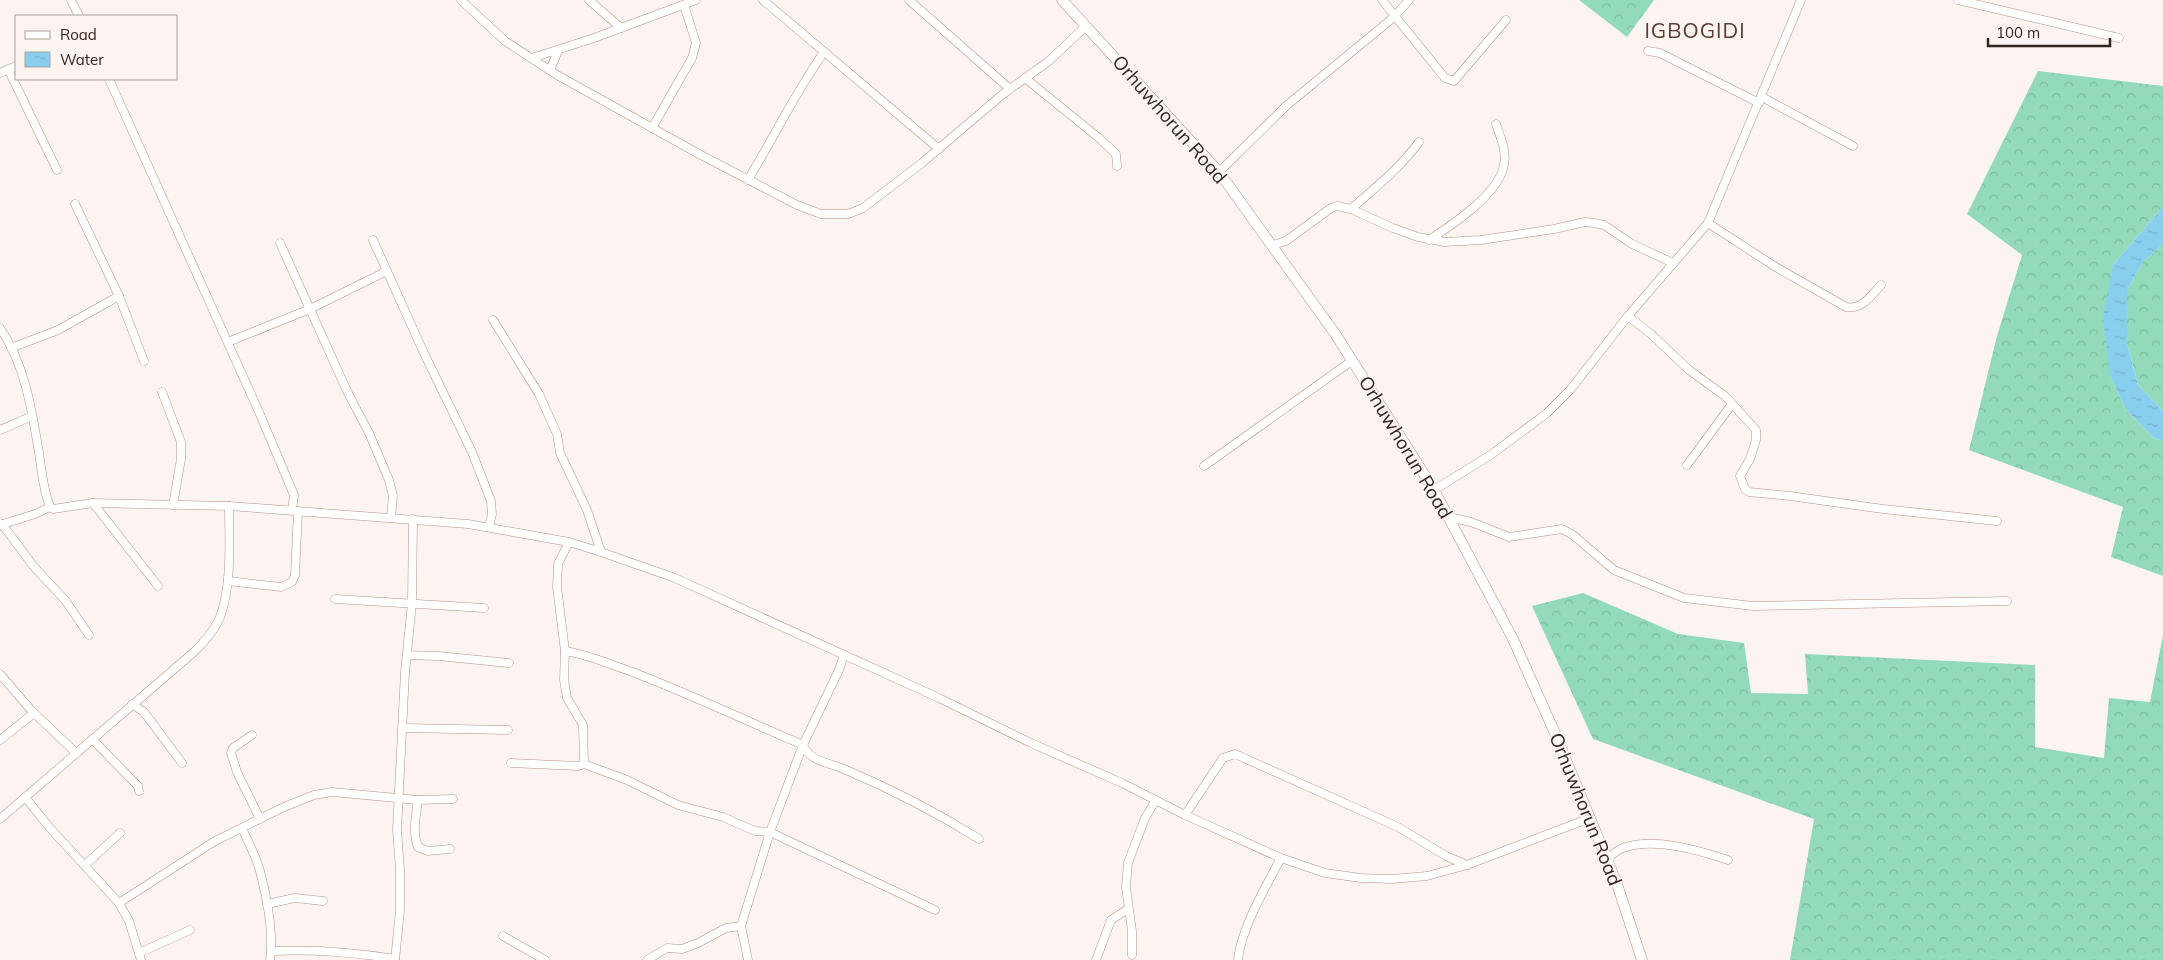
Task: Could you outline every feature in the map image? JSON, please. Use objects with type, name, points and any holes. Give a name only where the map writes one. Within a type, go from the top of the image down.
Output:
[{"type":"street","points":[[71,0],[78,15]]},
{"type":"street","points":[[461,0],[506,41],[550,70],[748,180],[797,206],[821,214],[848,214],[863,208],[876,199],[1010,89],[1049,61],[1086,26]]},
{"type":"street","points":[[589,0],[620,28]]},
{"type":"street","points":[[532,58],[558,51],[696,0]]},
{"type":"street","points":[[763,0],[939,148]]},
{"type":"street","points":[[909,0],[1010,89]]},
{"type":"street","name":"Orhuwhorun Road","points":[[1062,0],[1218,172],[1273,245],[1353,360],[1434,490],[1512,639],[1554,731],[1607,859],[1642,960]]},
{"type":"street","points":[[1382,0],[1394,17],[1446,78],[1454,81],[1506,20]]},
{"type":"street","points":[[1218,172],[1286,106],[1394,17],[1409,0]]},
{"type":"street","points":[[1434,490],[1492,454],[1547,413],[1570,390],[1628,316],[1708,223],[1801,0]]},
{"type":"street","points":[[1958,0],[2119,38]]},
{"type":"street","points":[[652,128],[692,58],[696,43],[684,5]]},
{"type":"street","points":[[550,70],[558,51]]},
{"type":"street","points":[[1648,51],[1660,53],[1853,146]]},
{"type":"street","points":[[748,180],[806,78],[824,52]]},
{"type":"street","points":[[0,73],[12,68]]},
{"type":"street","points":[[1025,78],[1100,138],[1116,154],[1117,166]]},
{"type":"street","points":[[17,80],[57,170]]},
{"type":"street","points":[[109,80],[228,342],[294,495],[294,575],[292,582],[281,587],[228,581]]},
{"type":"street","points":[[1429,240],[1477,205],[1498,178],[1504,166],[1505,157],[1496,124]]},
{"type":"street","points":[[1351,209],[1394,173],[1419,142]]},
{"type":"street","points":[[75,204],[119,296],[144,361]]},
{"type":"street","points":[[1273,245],[1286,241],[1331,208],[1337,206],[1351,209],[1393,228],[1429,240],[1445,242],[1480,240],[1554,229],[1585,222],[1594,223],[1604,225],[1632,244],[1673,264]]},
{"type":"street","points":[[1708,223],[1774,266],[1846,307],[1854,308],[1861,305],[1882,285]]},
{"type":"street","points":[[373,240],[423,351],[472,452],[491,501],[490,527]]},
{"type":"street","points":[[280,243],[389,480],[393,496],[390,517]]},
{"type":"street","points":[[228,342],[310,309],[387,271]]},
{"type":"street","points":[[11,348],[58,330],[119,296]]},
{"type":"street","points":[[1628,316],[1732,404],[1756,430],[1756,440],[1750,458],[1740,476],[1745,489],[1749,492],[1997,521]]},
{"type":"street","points":[[494,320],[539,394],[557,434],[560,453],[587,510],[601,552]]},
{"type":"street","points":[[1,333],[11,348],[22,375],[32,416],[45,491],[50,507]]},
{"type":"street","points":[[1204,466],[1353,360]]},
{"type":"street","points":[[162,392],[181,442],[181,459],[173,504]]},
{"type":"street","points":[[1687,465],[1732,404]]},
{"type":"street","points":[[0,430],[32,416]]},
{"type":"street","points":[[93,503],[158,586]]},
{"type":"street","points":[[89,635],[65,600],[34,567],[1,524],[35,514],[50,507],[53,509],[93,503],[229,506],[390,517],[490,527],[568,542],[675,578],[939,698],[1185,815],[1281,858],[1326,873],[1392,880],[1427,876],[1468,865],[1590,818]]},
{"type":"street","points":[[0,819],[194,652],[208,636],[222,612],[228,581],[229,506]]},
{"type":"street","points":[[1449,518],[1472,522],[1509,538],[1562,529],[1573,535],[1614,570],[1691,599],[1753,606],[2007,601]]},
{"type":"street","points":[[272,951],[352,952],[395,959],[400,910],[397,830],[406,655],[412,602],[413,519]]},
{"type":"street","points":[[568,542],[558,564],[557,587],[565,651],[564,680],[567,698],[583,726],[584,764]]},
{"type":"street","points":[[335,599],[412,602],[484,608]]},
{"type":"street","points":[[565,651],[580,653],[663,684],[803,745],[807,754],[813,758],[844,769],[943,816],[979,839]]},
{"type":"street","points":[[406,655],[509,663]]},
{"type":"street","points":[[748,960],[741,926],[770,832],[803,745],[839,670],[844,655]]},
{"type":"street","points":[[0,674],[34,713],[76,753]]},
{"type":"street","points":[[132,704],[144,712],[182,763]]},
{"type":"street","points":[[0,740],[34,713]]},
{"type":"street","points":[[403,728],[508,730]]},
{"type":"street","points":[[252,734],[233,748],[231,753],[237,772],[260,819]]},
{"type":"street","points":[[92,739],[138,786],[139,790]]},
{"type":"street","points":[[1185,815],[1223,758],[1235,754],[1398,827],[1446,856],[1468,865]]},
{"type":"street","points":[[511,763],[578,766],[584,764],[627,780],[678,805],[724,817],[755,830],[770,832],[935,910]]},
{"type":"street","points":[[118,903],[215,841],[314,795],[332,792],[418,800],[453,799]]},
{"type":"street","points":[[25,797],[49,827],[118,903],[129,921],[140,956],[190,930]]},
{"type":"street","points":[[418,800],[414,823],[415,839],[418,847],[428,851],[450,849]]},
{"type":"street","points":[[1132,955],[1132,931],[1126,887],[1128,863],[1145,818],[1156,800]]},
{"type":"street","points":[[242,828],[260,870],[267,904],[272,951],[270,960]]},
{"type":"street","points":[[85,865],[120,833]]},
{"type":"street","points":[[1607,859],[1622,849],[1634,845],[1657,845],[1689,847],[1728,860]]},
{"type":"street","points":[[1238,960],[1239,950],[1256,909],[1281,858]]},
{"type":"street","points":[[267,904],[295,898],[322,901]]},
{"type":"street","points":[[1096,960],[1111,920],[1128,909]]},
{"type":"street","points":[[651,959],[667,948],[682,949],[726,928],[741,926]]},
{"type":"street","points":[[503,936],[545,960]]},
{"type":"green space","points":[[1579,0],[1654,0],[1627,37]]},
{"type":"green space","points":[[2038,71],[2163,86],[2163,207],[2112,266],[2110,376],[2126,410],[2154,438],[2163,441],[2163,576],[2111,557],[2123,507],[1969,450],[1997,336],[2022,255],[1967,214]]},
{"type":"green space","points":[[2163,244],[2163,411],[2138,385],[2127,343],[2127,290],[2143,262]]},
{"type":"green space","points":[[1583,593],[1678,634],[1744,643],[1751,693],[1808,694],[1805,654],[2035,665],[2035,747],[2104,758],[2109,698],[2150,702],[2163,635],[2163,960],[1790,960],[1814,819],[1593,739],[1532,606]]},
{"type":"water","points":[[2163,207],[2163,244],[2143,262],[2127,290],[2127,343],[2138,385],[2163,411],[2163,441],[2154,438],[2126,410],[2110,376],[2103,319],[2112,266]]},
{"type":"district","name":"IGBOGIDI","points":[[1695,30]]}]
